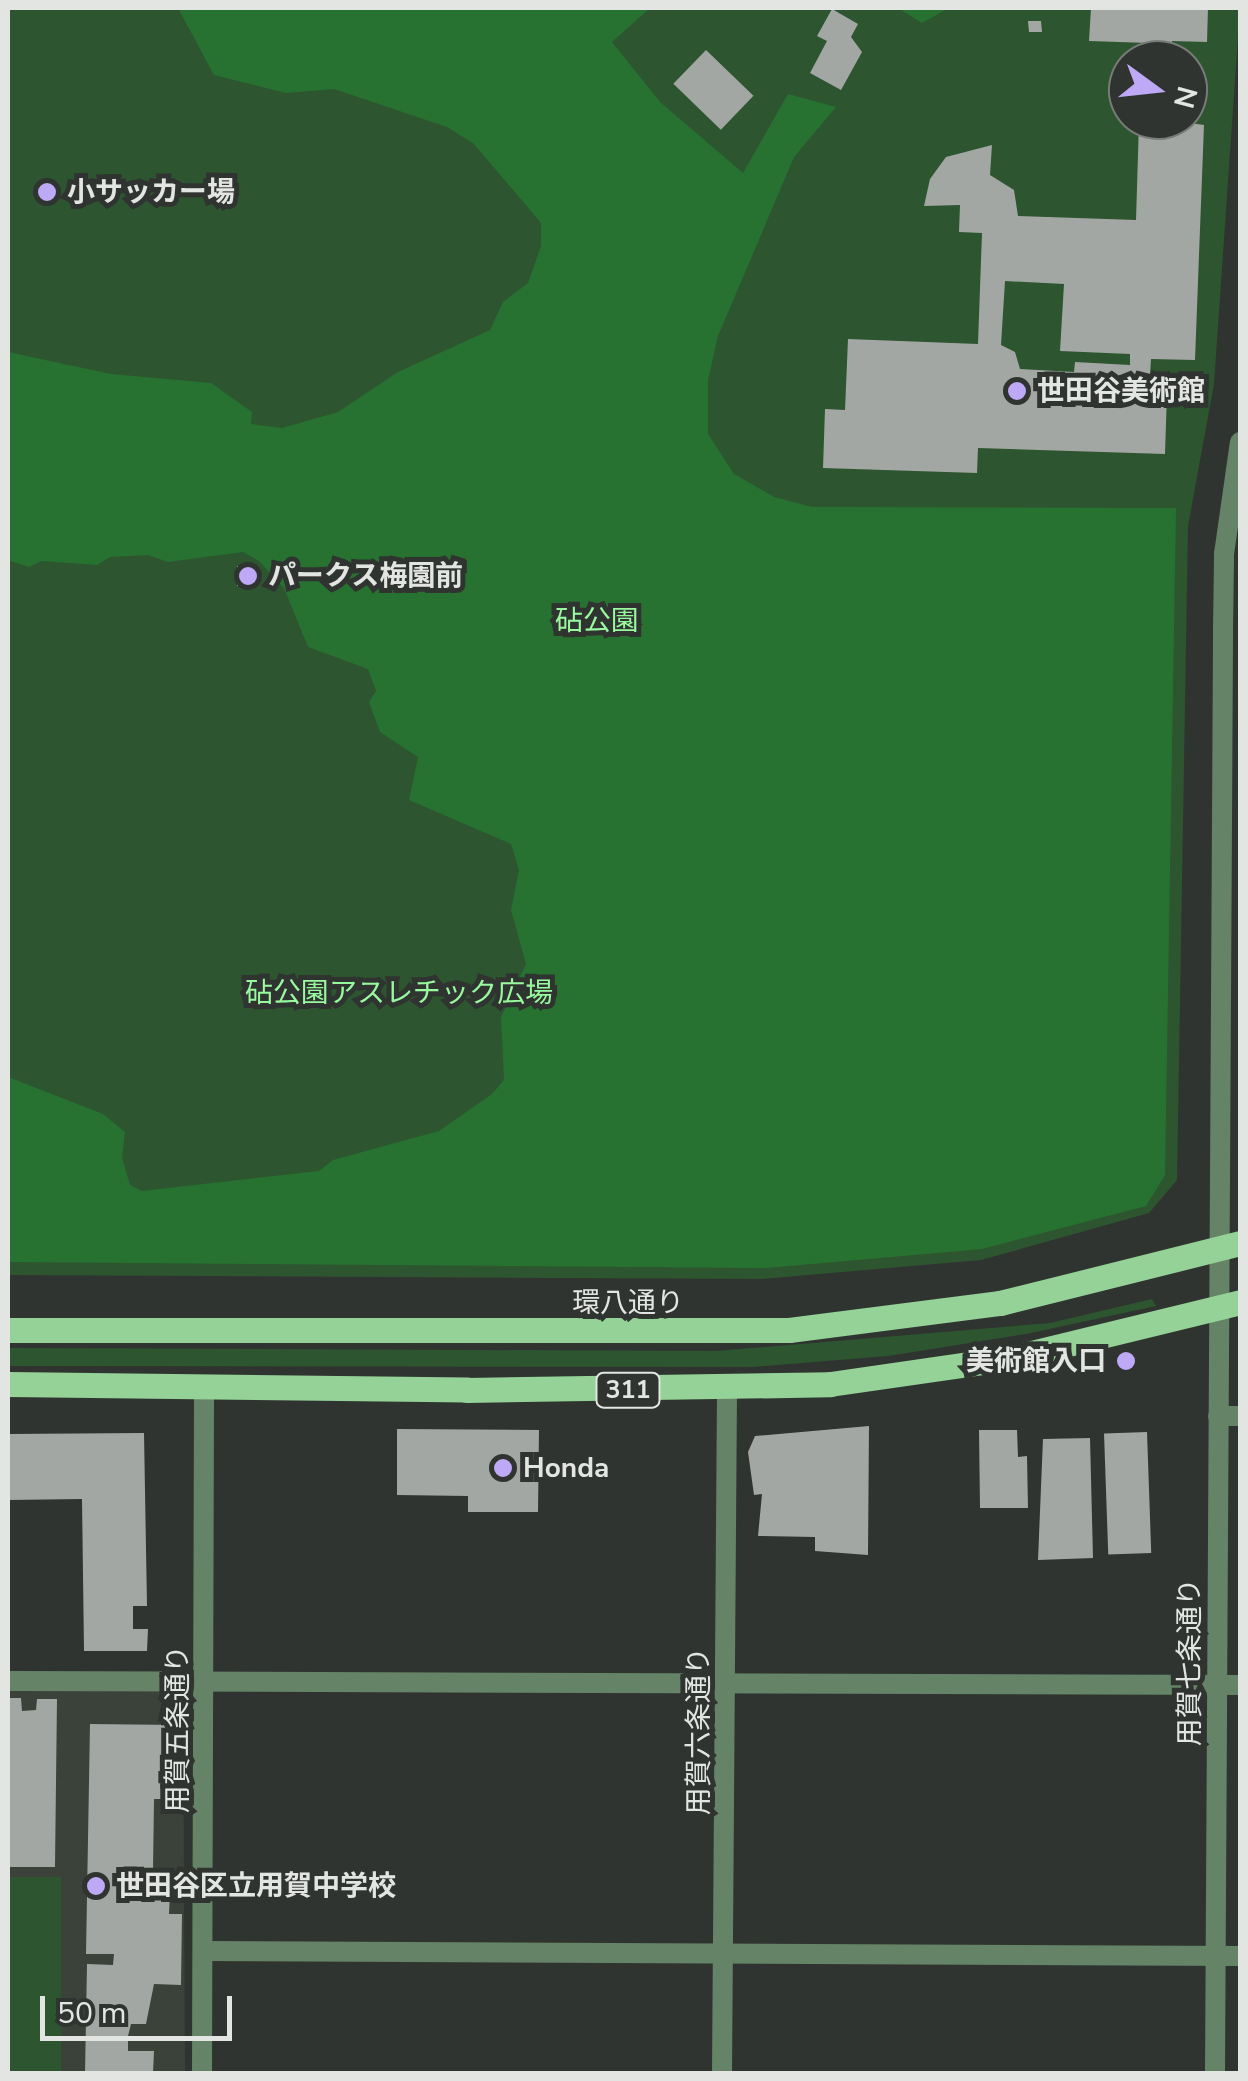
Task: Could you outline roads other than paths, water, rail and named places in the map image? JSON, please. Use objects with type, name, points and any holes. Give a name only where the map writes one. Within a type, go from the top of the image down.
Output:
[{"type":"main road","name":"環八通り","points":[[8,1330],[789,1330],[1000,1303],[1230,1247]]},
{"type":"main road","name":"311","points":[[8,1384],[727,1389],[935,1371],[1230,1305]]},
{"type":"street","name":"用賀七条通り","points":[[1215,2074],[1218,1416],[1230,1305],[1224,573],[1237,500],[1240,442]]},
{"type":"street","name":"用賀五条通り","points":[[202,2074],[204,1384]]},
{"type":"street","name":"用賀六条通り","points":[[722,2074],[727,1389]]},
{"type":"street","points":[[1218,1416],[1240,1416]]},
{"type":"street","points":[[8,1681],[1240,1685]]},
{"type":"street","points":[[205,1951],[1240,1956]]},
{"type":"place","name":"小サッカー場","points":[[47,192]]},
{"type":"place","name":"世田谷美術館","points":[[1017,391]]},
{"type":"place","name":"パークス梅園前","points":[[248,576]]},
{"type":"place","name":"美術館入口","points":[[1126,1361]]},
{"type":"place","name":"Honda","points":[[503,1468]]},
{"type":"place","name":"世田谷区立用賀中学校","points":[[96,1886]]},
{"type":"park label","name":"砧公園","points":[[597,621]]},
{"type":"park label","name":"砧公園アスレチック広場","points":[[399,993]]}]
